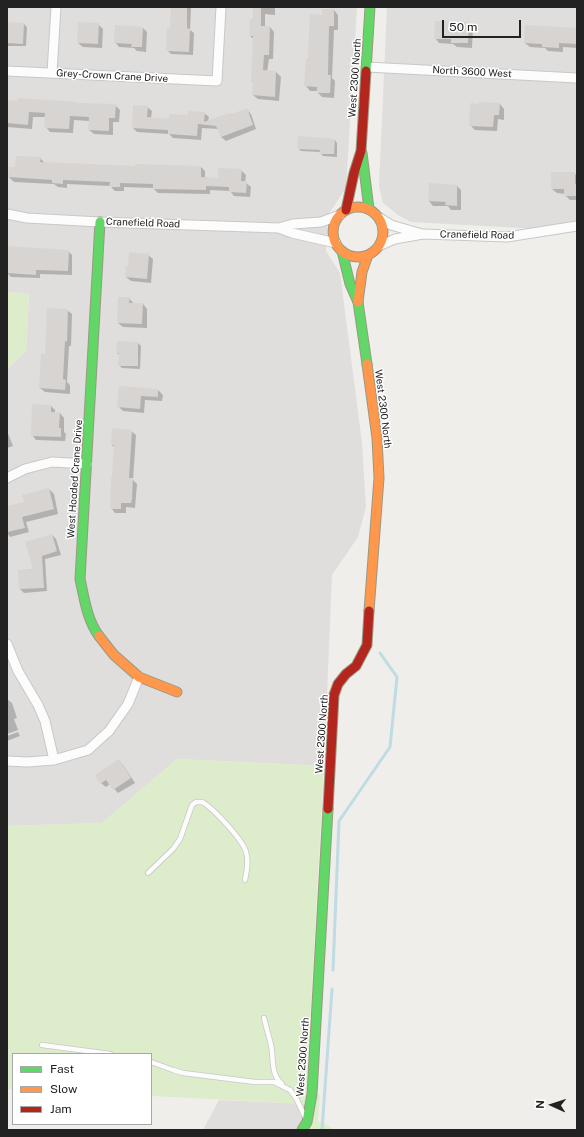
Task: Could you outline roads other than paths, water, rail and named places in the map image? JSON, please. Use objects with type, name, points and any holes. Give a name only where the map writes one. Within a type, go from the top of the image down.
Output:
[{"type":"street","points":[[52,74],[56,7]]},
{"type":"street","name":"Grey-Crown Crane Drive","points":[[7,71],[217,81],[221,7]]},
{"type":"street","name":"West 2300 North","points":[[361,151],[370,7]]},
{"type":"street","name":"North 3600 West","points":[[367,67],[577,78]]},
{"type":"street","points":[[361,151],[369,209]]},
{"type":"street","points":[[358,302],[350,284],[339,247],[334,236],[334,228],[336,221],[343,212],[361,151]]},
{"type":"street","points":[[343,212],[353,207],[369,209],[380,218],[383,232],[379,246],[368,255],[365,261],[358,302]]},
{"type":"street","name":"Cranefield Road","points":[[278,228],[292,224],[321,222],[343,212]]},
{"type":"street","name":"Cranefield Road","points":[[7,214],[27,218],[100,222],[278,228],[339,247]]},
{"type":"street","name":"Cranefield Road","points":[[380,218],[391,224],[423,234]]},
{"type":"street","name":"West Hooded Crane Drive","points":[[100,222],[88,464],[80,579],[86,607],[95,631],[114,655],[139,677],[177,692]]},
{"type":"street","name":"Cranefield Road","points":[[379,246],[395,239],[423,234],[507,237],[577,226]]},
{"type":"street","points":[[339,247],[348,254],[355,256],[368,255]]},
{"type":"street","name":"West 2300 North","points":[[306,1126],[312,1094],[334,695],[338,684],[346,674],[356,666],[367,645],[379,478],[372,400],[360,330],[358,302]]},
{"type":"street","points":[[7,478],[25,469],[52,462],[88,464]]},
{"type":"street","points":[[7,644],[18,671],[38,705],[44,721],[54,760]]},
{"type":"street","points":[[7,761],[27,762],[54,760],[88,750],[109,731],[128,704],[139,677]]},
{"type":"lane","points":[[148,873],[174,850],[192,805],[196,802],[202,802],[210,808],[244,846],[247,853],[248,863],[245,880]]},
{"type":"lane","points":[[264,1018],[271,1044],[274,1073],[278,1081],[290,1090],[296,1098],[306,1126]]},
{"type":"lane","points":[[42,1045],[102,1053]]},
{"type":"lane","points":[[152,1062],[172,1070],[183,1072],[255,1082],[274,1082],[284,1086]]},
{"type":"waterway","points":[[333,970],[339,821],[390,747],[397,677],[380,653]]},
{"type":"waterway","points":[[322,1130],[332,989]]}]
